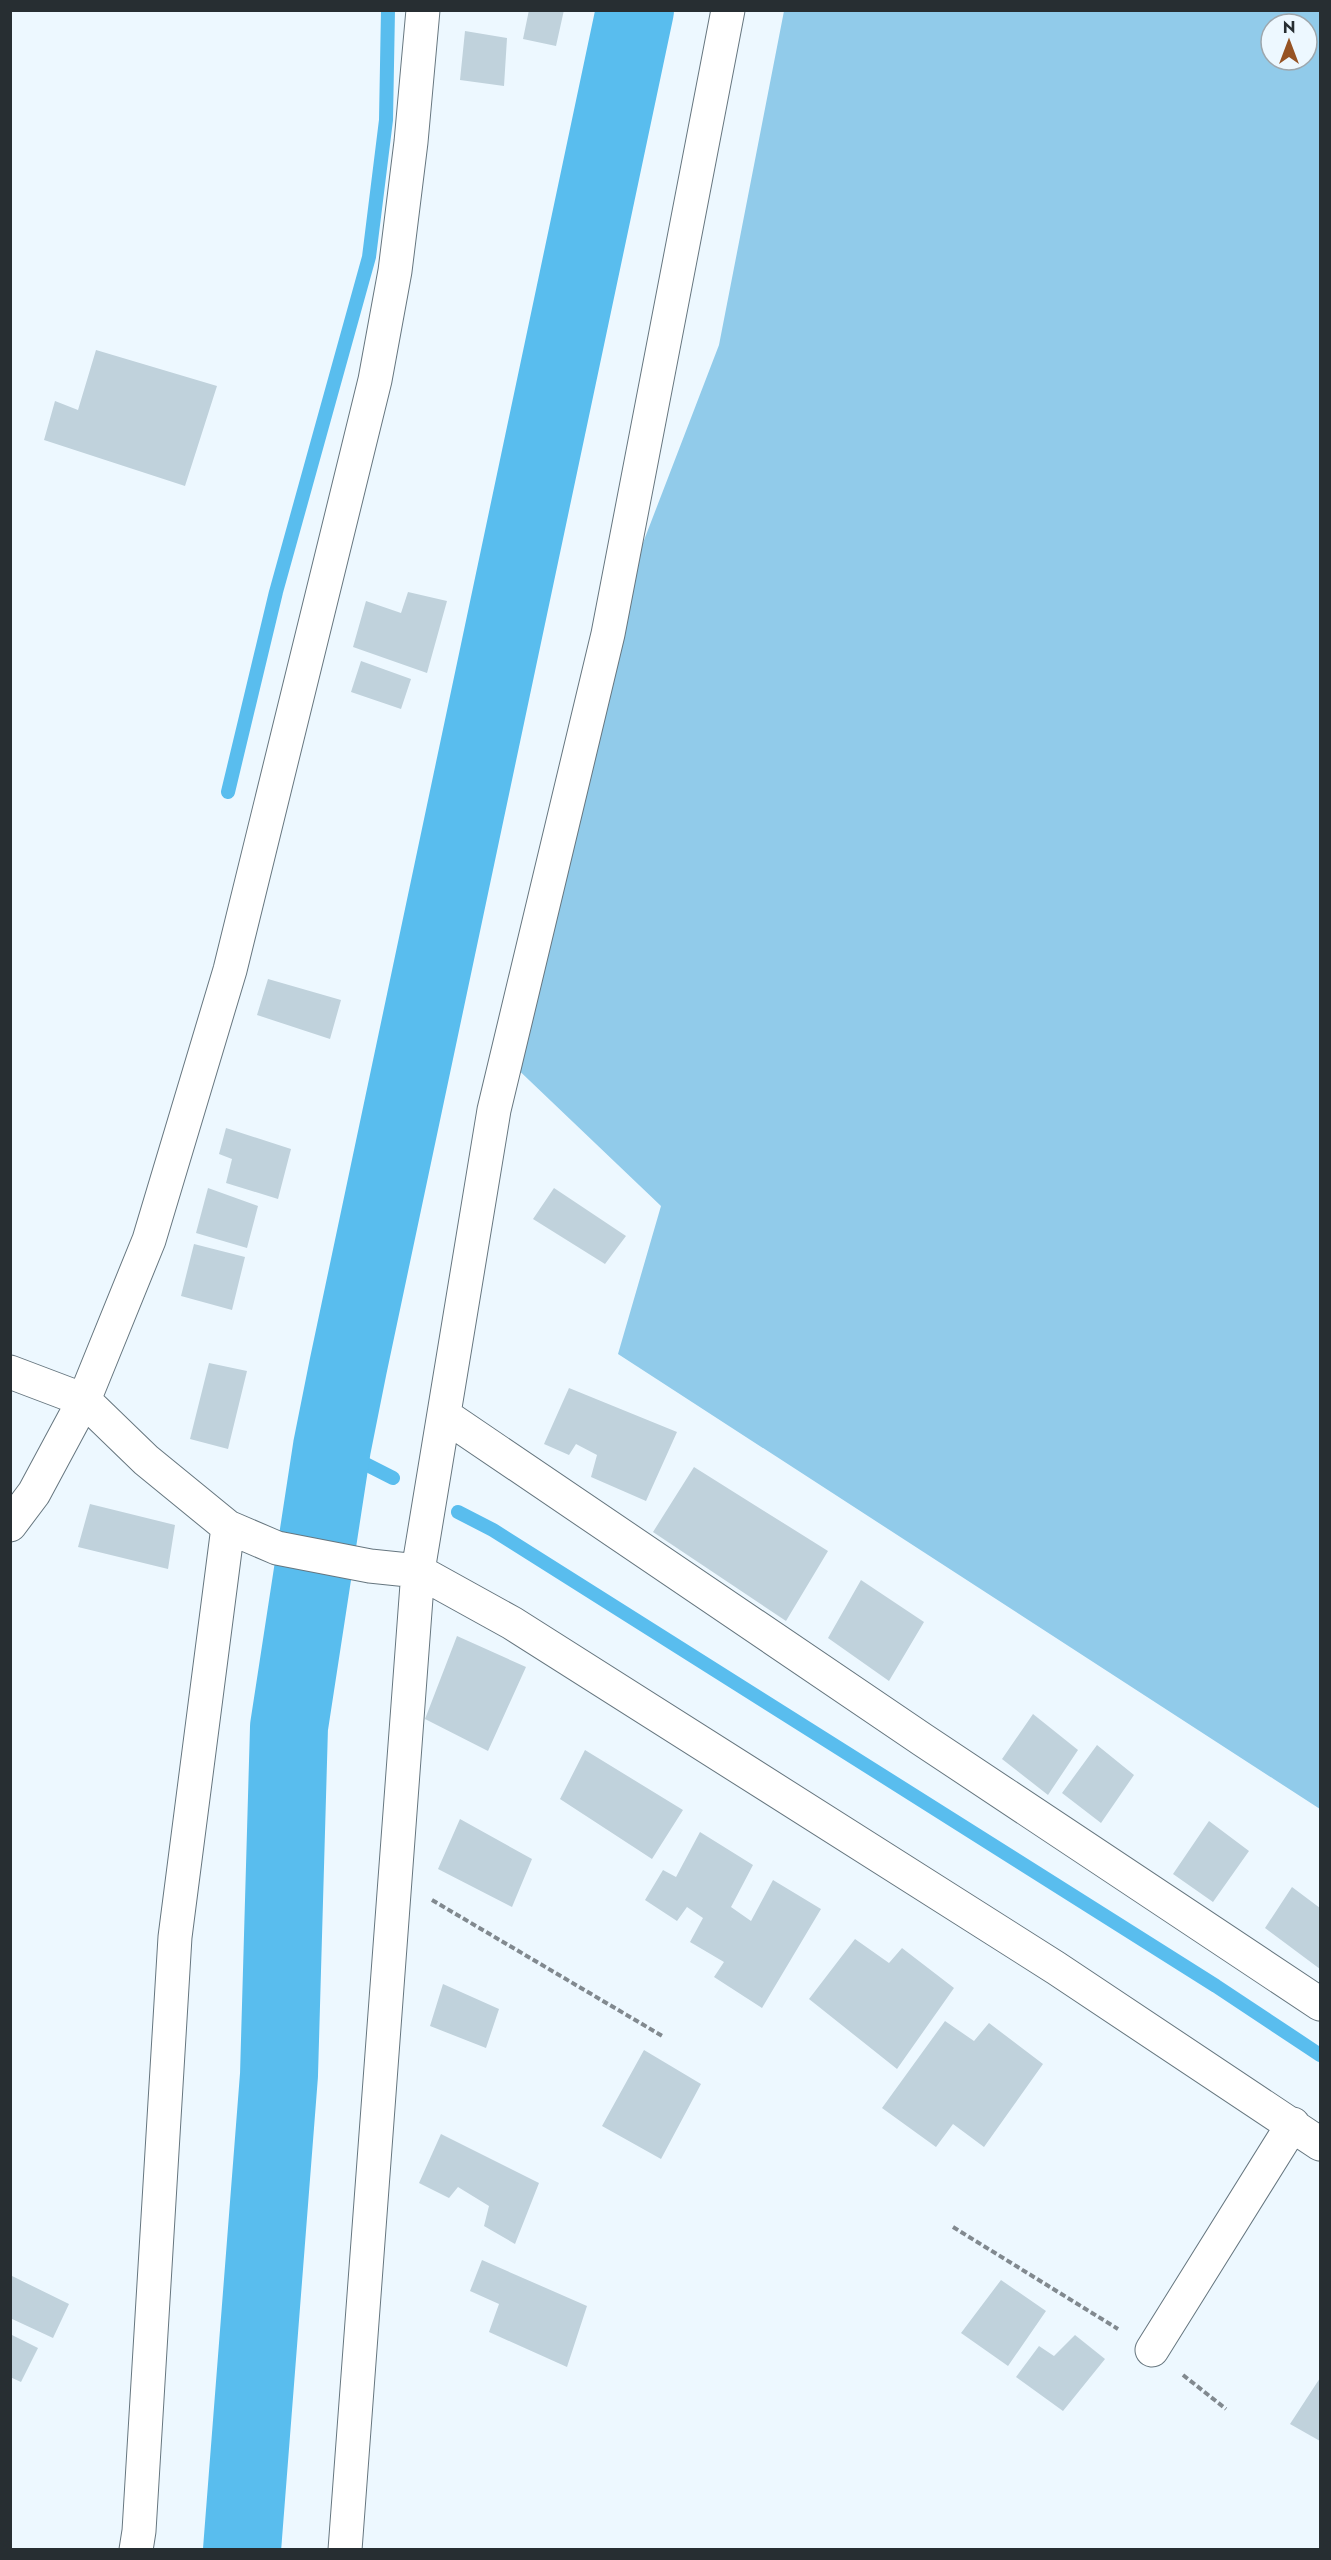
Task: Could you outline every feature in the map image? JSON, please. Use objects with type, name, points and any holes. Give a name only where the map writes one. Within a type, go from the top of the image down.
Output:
[{"type":"street","points":[[10,1525],[34,1493],[84,1400],[148,1240],[230,970],[375,380],[395,271],[411,142],[423,10]]},
{"type":"street","points":[[345,2550],[418,1572],[494,1110],[608,634],[728,10]]},
{"type":"street","points":[[10,1372],[84,1400],[146,1460],[228,1527],[277,1548],[370,1566],[418,1572],[522,1630],[1056,1968],[1320,2144]]},
{"type":"street","points":[[444,1415],[923,1740],[1320,2004]]},
{"type":"street","points":[[136,2550],[175,1937],[228,1527]]},
{"type":"street","points":[[1152,2350],[1293,2124]]},
{"type":"path","points":[[396,1878],[663,2037]]},
{"type":"path","points":[[953,2227],[1152,2350],[1226,2409]]},
{"type":"shaded area","points":[[784,11],[1320,11],[1320,1809],[618,1354],[661,1206],[507,1059],[608,634],[719,345]]},
{"type":"building","points":[[529,10],[564,10],[556,46],[523,39]]},
{"type":"building","points":[[465,31],[507,38],[504,86],[460,80]]},
{"type":"building","points":[[96,350],[217,386],[185,486],[44,440],[55,401],[78,410]]},
{"type":"building","points":[[408,592],[447,601],[427,673],[353,647],[366,601],[401,613]]},
{"type":"building","points":[[361,661],[411,679],[401,709],[351,692]]},
{"type":"building","points":[[268,979],[341,1000],[330,1039],[257,1015]]},
{"type":"building","points":[[226,1128],[291,1149],[278,1199],[226,1183],[232,1159],[219,1154]]},
{"type":"building","points":[[208,1188],[258,1206],[247,1248],[196,1233]]},
{"type":"building","points":[[554,1188],[626,1236],[605,1264],[533,1219]]},
{"type":"building","points":[[194,1244],[245,1257],[232,1310],[181,1296]]},
{"type":"building","points":[[209,1363],[247,1371],[228,1449],[190,1439]]},
{"type":"building","points":[[569,1388],[677,1432],[646,1501],[591,1477],[597,1455],[576,1444],[569,1455],[544,1444]]},
{"type":"building","points":[[694,1467],[828,1551],[786,1621],[653,1532]]},
{"type":"building","points":[[90,1504],[175,1525],[168,1569],[78,1547]]},
{"type":"building","points":[[861,1580],[924,1622],[889,1681],[828,1638]]},
{"type":"building","points":[[457,1636],[526,1667],[488,1751],[425,1719]]},
{"type":"building","points":[[1033,1714],[1078,1750],[1048,1795],[1002,1759]]},
{"type":"building","points":[[1097,1745],[1134,1775],[1101,1823],[1062,1793]]},
{"type":"building","points":[[585,1750],[683,1810],[652,1859],[560,1799]]},
{"type":"building","points":[[460,1819],[532,1859],[512,1907],[438,1869]]},
{"type":"building","points":[[1209,1821],[1249,1851],[1213,1902],[1173,1874]]},
{"type":"building","points":[[700,1832],[753,1865],[731,1907],[751,1921],[773,1880],[821,1909],[762,2008],[714,1977],[724,1962],[690,1942],[703,1918],[687,1907],[677,1921],[645,1900],[663,1870],[676,1877]]},
{"type":"building","points":[[1292,1887],[1320,1908],[1320,1969],[1265,1928]]},
{"type":"building","points":[[855,1939],[889,1963],[902,1948],[954,1988],[897,2069],[809,1999]]},
{"type":"building","points":[[443,1984],[499,2009],[486,2048],[430,2026]]},
{"type":"building","points":[[945,2021],[974,2041],[989,2023],[1043,2064],[984,2147],[953,2124],[936,2147],[882,2108]]},
{"type":"building","points":[[644,2050],[701,2084],[661,2159],[602,2126]]},
{"type":"building","points":[[441,2134],[539,2183],[515,2244],[484,2226],[489,2206],[458,2187],[449,2198],[419,2183]]},
{"type":"building","points":[[482,2260],[587,2306],[567,2367],[489,2332],[499,2304],[470,2291]]},
{"type":"building","points":[[10,2275],[69,2304],[53,2338],[10,2318]]},
{"type":"building","points":[[1001,2280],[1046,2311],[1008,2366],[961,2333]]},
{"type":"building","points":[[10,2334],[38,2348],[21,2382],[10,2377]]},
{"type":"building","points":[[1075,2335],[1105,2359],[1063,2411],[1016,2377],[1039,2346],[1054,2356]]},
{"type":"building","points":[[1320,2378],[1320,2441],[1290,2424]]},
{"type":"waterway","points":[[228,792],[276,592],[369,257],[386,120],[388,10]]},
{"type":"waterway","points":[[242,2550],[279,2075],[289,1727],[332,1447],[635,10]]},
{"type":"waterway","points":[[332,1447],[393,1478]]},
{"type":"waterway","points":[[458,1512],[493,1530],[1216,1986],[1320,2055]]}]
